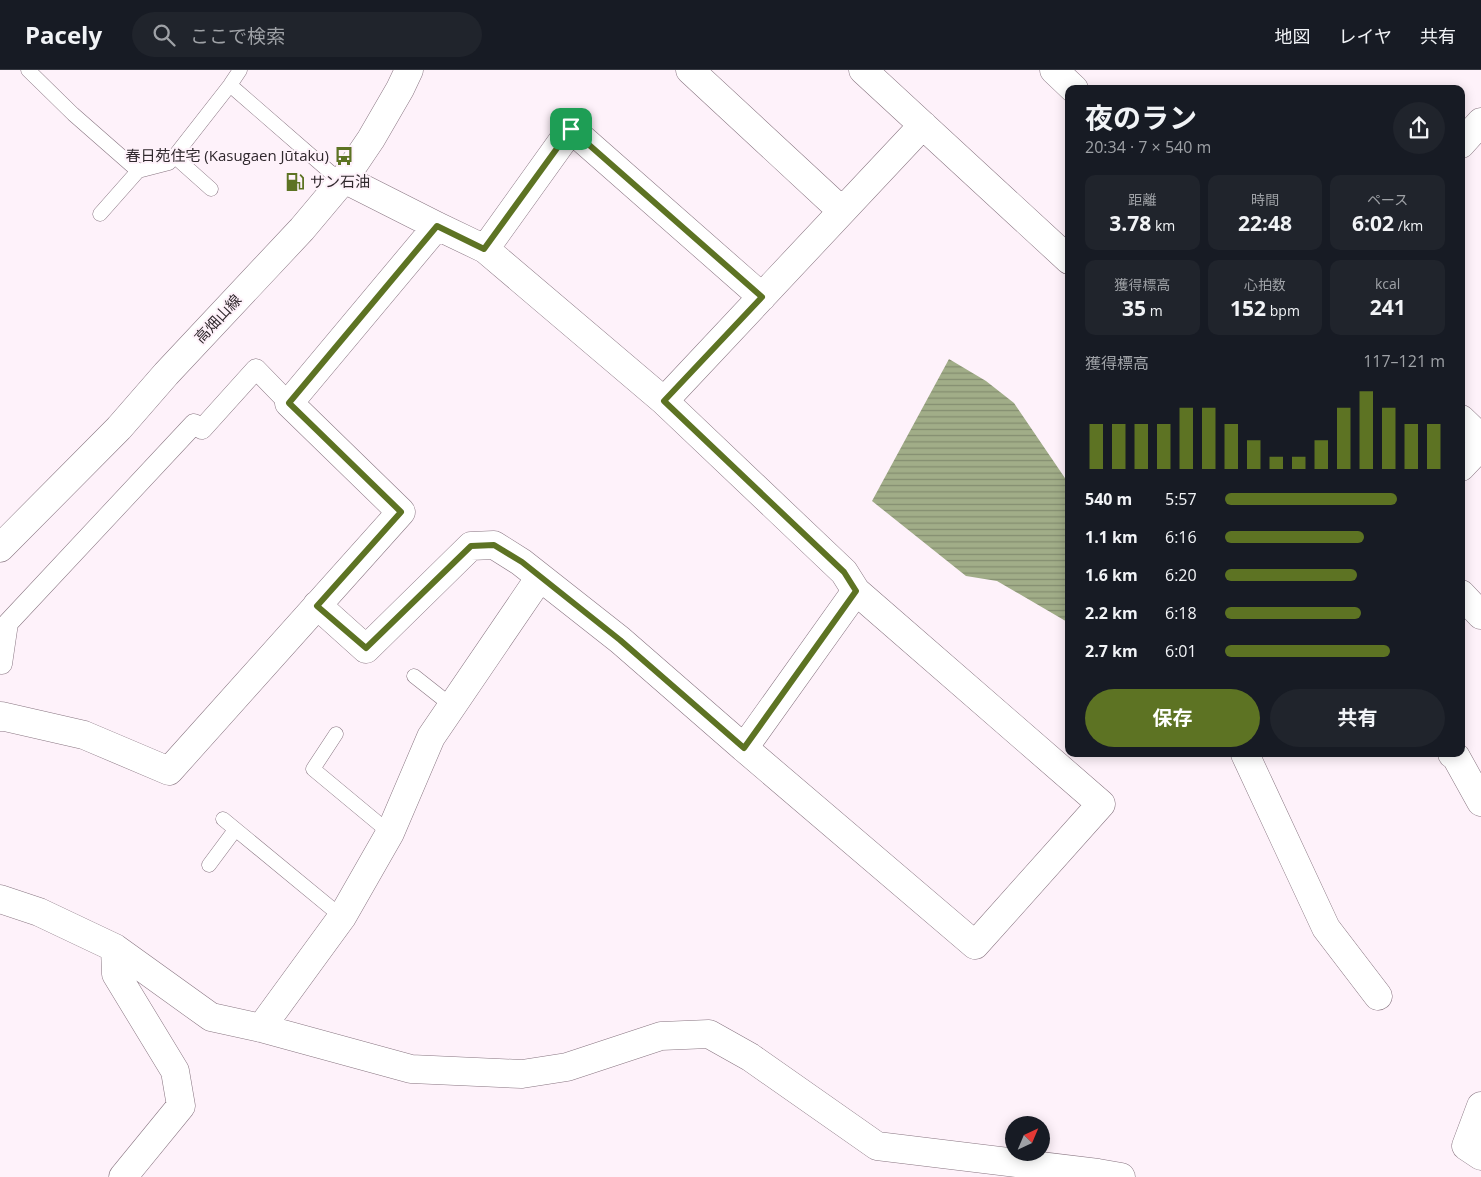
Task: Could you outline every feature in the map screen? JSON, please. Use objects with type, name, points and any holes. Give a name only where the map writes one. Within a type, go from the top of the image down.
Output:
[{"type":"street","name":"高畑山線","points":[[0,548],[119,428],[166,374],[302,229],[344,179],[371,139],[409,70]]},
{"type":"street","points":[[690,70],[842,211]]},
{"type":"street","points":[[863,70],[1065,256]]},
{"type":"street","points":[[1054,70],[1070,85]]},
{"type":"street","points":[[1465,140],[1481,122]]},
{"type":"street","points":[[664,401],[923,125]]},
{"type":"street","points":[[484,249],[571,129],[762,297]]},
{"type":"street","points":[[317,606],[366,648],[471,546],[494,545],[522,562],[620,640],[975,945],[1101,804],[856,591],[844,572],[664,401],[484,249],[344,179]]},
{"type":"street","points":[[289,403],[437,226]]},
{"type":"street","points":[[0,717],[84,735],[170,771],[401,512],[256,370],[202,429],[194,424],[8,623],[2,664]]},
{"type":"street","points":[[1465,423],[1481,438]]},
{"type":"street","points":[[1465,463],[1481,446]]},
{"type":"street","points":[[260,1028],[342,916],[390,833],[431,737],[540,577]]},
{"type":"street","points":[[744,748],[856,591]]},
{"type":"street","points":[[1465,598],[1481,615]]},
{"type":"street","points":[[1246,757],[1326,928],[1378,996]]},
{"type":"street","points":[[1456,757],[1481,802]]},
{"type":"street","points":[[0,899],[39,912],[116,948],[211,1017],[260,1028],[411,1070],[522,1074],[567,1067],[661,1036],[708,1034],[750,1057],[877,1146],[1121,1177]]},
{"type":"street","points":[[116,948],[116,974],[175,1071],[181,1106],[123,1177]]},
{"type":"street","points":[[1481,1106],[1466,1146],[1481,1156]]},
{"type":"lane","points":[[28,70],[73,114],[138,171]]},
{"type":"lane","points":[[100,214],[138,171],[168,163],[240,70]]},
{"type":"lane","points":[[230,85],[330,172],[344,179]]},
{"type":"lane","points":[[174,156],[211,189]]},
{"type":"lane","points":[[414,676],[452,706]]},
{"type":"lane","points":[[336,734],[313,769],[390,833]]},
{"type":"lane","points":[[222,819],[342,916]]},
{"type":"lane","points":[[209,864],[235,830]]},
{"type":"shaded area","points":[[949,359],[986,381],[1014,403],[1065,478],[1065,621],[997,581],[966,576],[872,501]]},
{"type":"place","name":"春日苑住宅 (Kasugaen Jūtaku)","points":[[344,156]]},
{"type":"place","name":"サン石油","points":[[295,182]]},
{"type":"route","points":[[571,129],[762,297],[664,401],[844,572],[856,591],[744,748],[620,640],[522,562],[494,545],[471,546],[366,648],[317,606],[401,512],[289,403],[437,226],[484,249],[571,129]]}]
